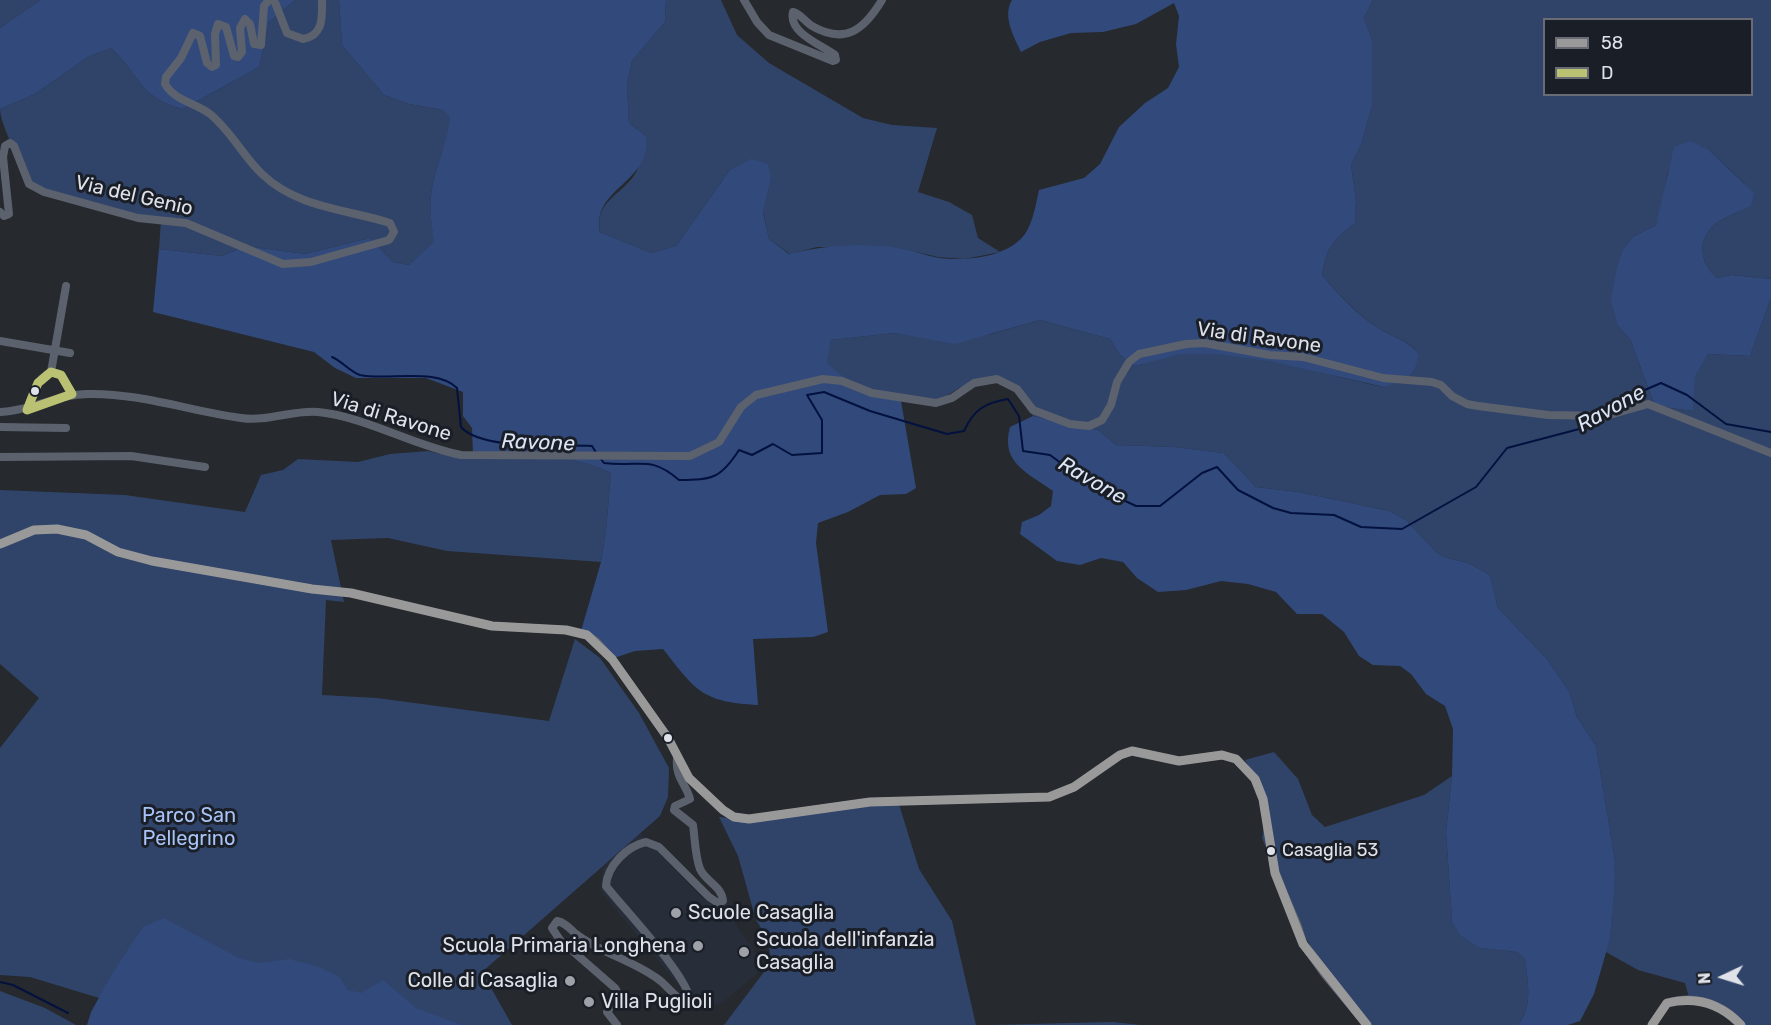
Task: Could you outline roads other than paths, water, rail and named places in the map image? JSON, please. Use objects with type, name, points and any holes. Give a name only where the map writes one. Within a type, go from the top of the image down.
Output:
[{"type":"street","name":"Via del Genio","points":[[0,212],[4,216],[9,214],[3,157],[5,146],[10,143],[14,146],[29,184],[44,192],[138,218],[186,223],[283,264],[310,262],[389,240],[394,232],[390,223],[308,202],[277,186],[255,167],[218,121],[173,93],[165,84],[166,77],[181,58],[193,33],[200,36],[207,63],[212,67],[216,65],[214,34],[218,24],[226,27],[234,56],[238,57],[242,52],[240,28],[244,19],[250,24],[255,45],[261,45],[264,6],[271,0],[287,33],[303,39],[315,34],[321,26],[322,0]]},
{"type":"street","points":[[744,0],[757,22],[769,35],[833,61],[836,60],[835,55],[802,33],[794,22],[793,12],[823,32],[841,36],[856,31],[873,14],[882,0]]},
{"type":"street","points":[[51,372],[66,286]]},
{"type":"street","points":[[0,341],[70,353]]},
{"type":"street","name":"Via di Ravone","points":[[0,412],[27,410],[72,394],[125,396],[254,419],[319,412],[362,423],[432,449],[461,455],[690,456],[704,452],[719,442],[741,407],[756,395],[823,379],[842,381],[872,393],[936,403],[952,398],[974,383],[997,379],[1017,389],[1033,411],[1052,419],[1089,426],[1102,420],[1111,405],[1117,382],[1129,362],[1139,354],[1186,344],[1204,344],[1270,355],[1303,357],[1383,378],[1432,382],[1441,385],[1460,400],[1478,406],[1548,415],[1606,416],[1648,404],[1771,453]]},
{"type":"street","points":[[27,410],[34,390],[43,375],[51,372],[61,375],[72,394]]},
{"type":"street","points":[[0,428],[66,428]]},
{"type":"street","points":[[0,456],[131,456],[205,467]]},
{"type":"street","points":[[0,544],[34,530],[57,529],[86,535],[118,552],[152,561],[312,589],[351,593],[492,626],[576,632],[596,640],[668,738],[689,778],[723,810],[734,817],[749,819],[870,802],[1049,797],[1074,787],[1120,755],[1132,751],[1179,761],[1222,755],[1236,759],[1255,779],[1263,799],[1275,873],[1298,926],[1303,944],[1325,975],[1367,1025]]},
{"type":"street","points":[[617,1025],[607,1012],[619,995],[615,988],[560,940],[552,928],[557,921],[565,923],[576,934],[600,949],[656,977],[682,1001],[690,1004],[692,1001],[683,984],[659,949],[606,885],[607,874],[618,861],[631,848],[646,842],[659,847],[709,897],[718,903],[723,901],[716,886],[701,870],[693,825],[674,810],[675,806],[690,799],[676,770],[677,759]]},
{"type":"street","points":[[1652,1025],[1667,1003],[1691,999],[1722,1009],[1741,1025]]},
{"type":"waterway","name":"Ravone","points":[[332,357],[360,375],[424,376],[448,382],[457,388],[461,427],[471,435],[486,440],[523,445],[592,446],[597,454]]},
{"type":"waterway","name":"Ravone","points":[[1603,413],[1617,402],[1661,383],[1687,395],[1726,424],[1771,432]]},
{"type":"waterway","name":"Ravone","points":[[600,458],[604,463],[660,467],[679,480],[708,478],[721,472],[739,450],[752,455],[773,444],[792,455],[822,453],[822,420],[807,395],[824,392],[870,411],[947,434],[964,431],[972,417],[981,408],[1008,399],[1019,416],[1023,451],[1050,455],[1091,485],[1136,506],[1160,506],[1202,473],[1217,467],[1238,490],[1273,508],[1291,513],[1334,515],[1361,527],[1402,529],[1476,487],[1507,448],[1583,428],[1596,418]]},
{"type":"waterway","points":[[0,982],[13,985],[68,1013]]},
{"type":"place","name":"Casaglia 53","points":[[1271,851]]},
{"type":"place","name":"Scuole Casaglia","points":[[676,913]]},
{"type":"place","name":"Scuola Primaria Longhena","points":[[698,946]]},
{"type":"place","name":"Scuola dell'infanzia Casaglia","points":[[744,952]]},
{"type":"place","name":"Colle di Casaglia","points":[[570,981]]},
{"type":"place","name":"Villa Puglioli","points":[[589,1002]]},
{"type":"park label","name":"Parco San Pellegrino","points":[[189,828]]}]
